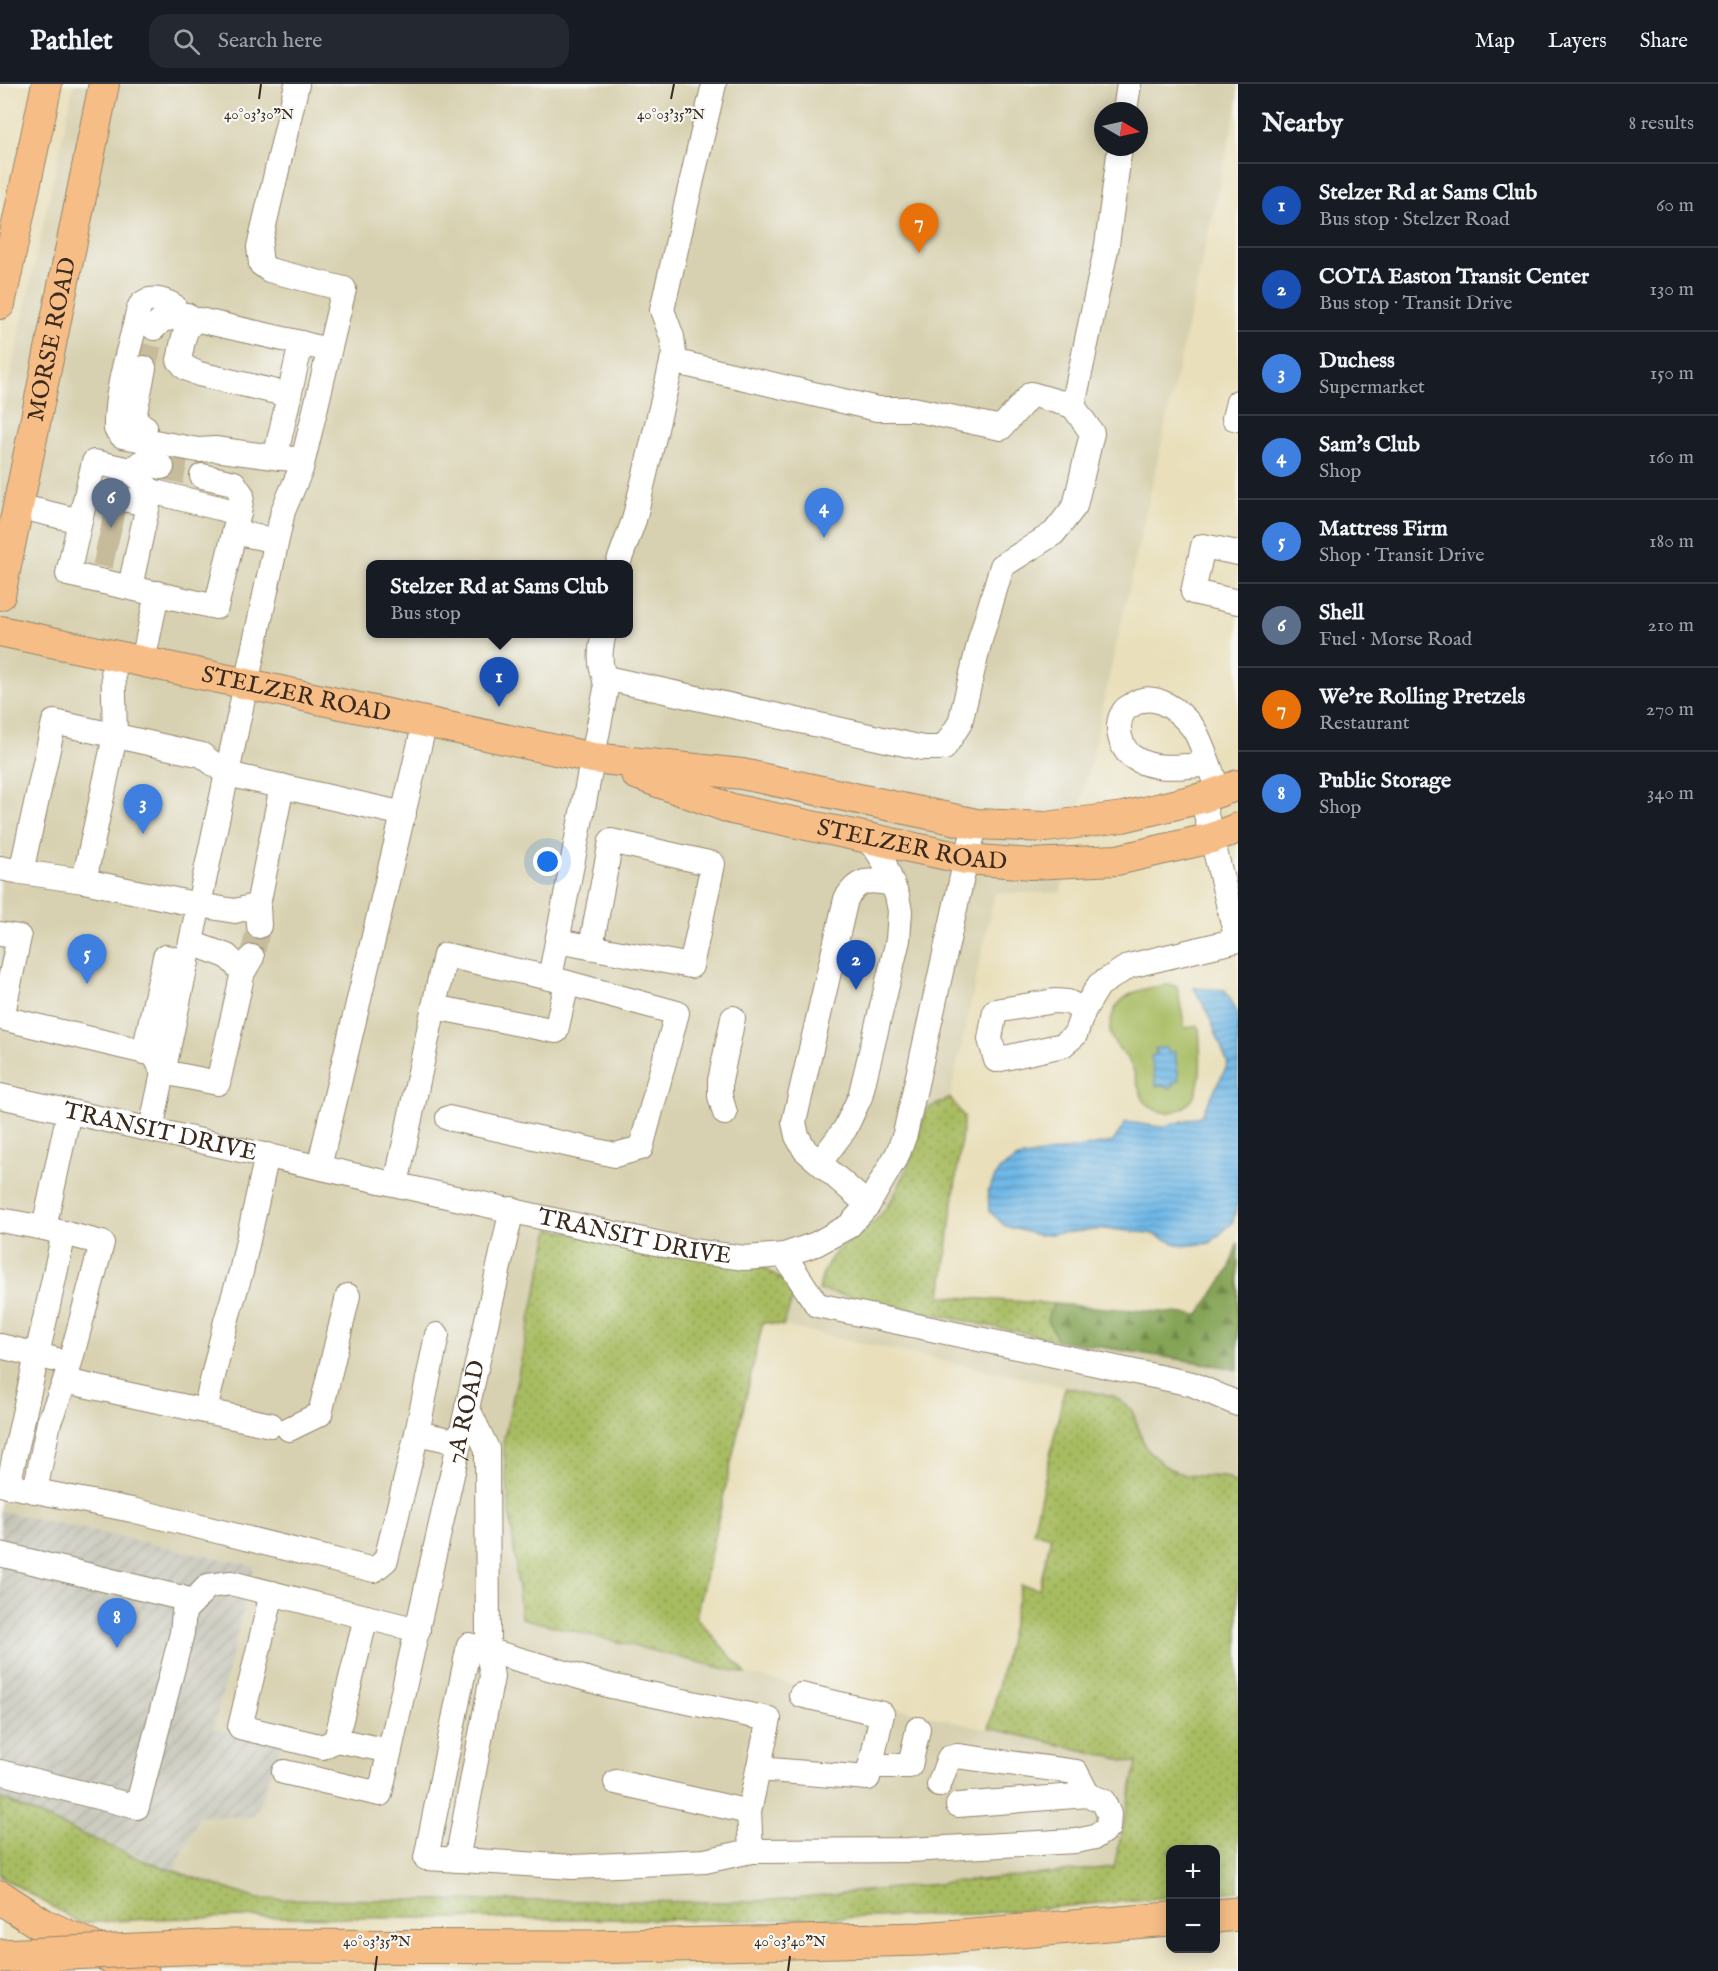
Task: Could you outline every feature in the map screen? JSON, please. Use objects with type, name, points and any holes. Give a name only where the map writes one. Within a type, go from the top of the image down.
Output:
[{"type":"highway","points":[[0,1897],[43,1925],[142,1971]]},
{"type":"highway","points":[[1220,1916],[1238,1914]]},
{"type":"highway","points":[[0,1956],[227,1946],[589,1947],[922,1939],[1166,1919]]},
{"type":"main road","points":[[0,304],[47,84]]},
{"type":"main road","name":"MORSE ROAD","points":[[0,595],[104,84]]},
{"type":"main road","name":"STELZER ROAD","points":[[0,631],[593,758],[742,774],[976,824],[1046,827],[1123,818],[1220,792]]},
{"type":"main road","name":"STELZER ROAD","points":[[593,758],[732,809],[966,859],[1031,864],[1116,860],[1225,833]]},
{"type":"street","points":[[151,1129],[283,511],[292,459],[330,351],[344,289],[269,270],[261,264],[259,247],[297,84]]},
{"type":"street","points":[[619,560],[634,520],[674,354],[672,337],[662,310],[714,84]]},
{"type":"street","points":[[1126,102],[1129,84]]},
{"type":"street","points":[[1073,406],[1107,245],[1119,156]]},
{"type":"street","points":[[292,459],[208,444],[198,450],[122,436],[116,429],[116,418],[140,307],[146,301],[166,301],[187,314],[330,351]]},
{"type":"street","points":[[150,327],[162,320],[187,314]]},
{"type":"street","points":[[187,314],[191,322],[187,328],[179,360],[186,368],[199,374],[289,395]]},
{"type":"street","points":[[292,459],[278,446],[301,343]]},
{"type":"street","points":[[606,678],[924,748],[944,748],[960,723],[980,640],[1002,566],[1054,533],[1075,506],[1092,433],[1073,406],[1031,393],[1001,428],[913,409],[877,409],[672,361]]},
{"type":"street","points":[[140,368],[127,412],[140,424]]},
{"type":"street","points":[[1238,402],[1234,418],[1238,419]]},
{"type":"street","points":[[130,470],[94,462],[130,587]]},
{"type":"street","points":[[162,467],[142,462],[130,470],[111,525],[69,574],[216,607],[242,495],[234,483],[202,476]]},
{"type":"street","points":[[17,506],[111,525],[237,522],[276,541]]},
{"type":"street","points":[[1238,553],[1203,546],[1193,592],[1238,602]]},
{"type":"street","points":[[143,662],[157,593]]},
{"type":"street","points":[[434,1007],[556,1031],[559,980],[557,941],[606,689],[600,651],[603,638]]},
{"type":"street","points":[[84,881],[115,736],[113,655]]},
{"type":"street","points":[[282,786],[259,915],[84,881],[11,870],[54,722],[202,755],[227,774],[282,786],[404,814]]},
{"type":"street","points":[[319,1167],[426,722]]},
{"type":"street","points":[[1084,1010],[1099,984],[1129,966],[1237,940],[1220,792],[1208,765]]},
{"type":"street","name":"TRANSIT DRIVE","points":[[0,1096],[692,1251],[745,1258],[784,1255],[816,1244],[849,1226],[868,1205],[898,1154],[905,1134],[966,859],[976,824]]},
{"type":"street","points":[[820,1162],[845,1130],[860,1097],[898,940],[900,911],[897,896],[883,860],[876,849],[863,837]]},
{"type":"street","points":[[557,941],[691,966],[713,864],[612,841],[591,946]]},
{"type":"street","points":[[868,1205],[806,1150],[797,1136],[794,1122],[846,899],[854,886],[861,882],[878,881],[891,884]]},
{"type":"street","points":[[9,936],[2,1018],[144,1052],[154,1054],[164,1072],[218,1083],[247,964],[227,956],[189,952],[165,957],[144,1052]]},
{"type":"street","points":[[396,1184],[445,955],[559,980],[677,1013],[641,1148],[615,1155],[448,1118]]},
{"type":"street","points":[[725,1113],[720,1096],[720,1081],[733,1018]]},
{"type":"street","points":[[69,1112],[37,1355],[4,1485],[132,1510],[374,1570],[387,1560],[437,1335]]},
{"type":"street","points":[[205,1412],[226,1321],[241,1272],[267,1155]]},
{"type":"street","name":"7A ROAD","points":[[284,1772],[380,1794],[512,1209]]},
{"type":"street","points":[[0,1220],[102,1243],[67,1372],[49,1422],[35,1491]]},
{"type":"street","points":[[784,1255],[817,1305],[1192,1384],[1238,1404]]},
{"type":"street","points":[[0,1346],[37,1355],[67,1372],[205,1412],[280,1427],[320,1414],[348,1296]]},
{"type":"street","points":[[467,1407],[487,1449],[488,1649],[492,1677],[457,1860],[573,1867],[705,1861],[751,1851],[909,1850],[1076,1841],[1095,1837],[1108,1828],[1109,1814],[1103,1801],[1088,1795],[958,1805]]},
{"type":"street","points":[[417,1433],[458,1442]]},
{"type":"street","points":[[0,1554],[194,1601]]},
{"type":"street","points":[[0,1772],[137,1807],[182,1633],[184,1611],[208,1586],[231,1583],[366,1617],[419,1621]]},
{"type":"street","points":[[272,1593],[240,1727],[323,1747],[336,1740],[390,1751]]},
{"type":"street","points":[[336,1740],[366,1617]]},
{"type":"street","points":[[488,1649],[611,1686],[769,1719],[749,1812],[751,1851]]},
{"type":"street","points":[[758,1769],[867,1778],[882,1714],[801,1695]]},
{"type":"street","points":[[870,1766],[910,1766],[918,1730]]},
{"type":"street","points":[[939,1785],[949,1758],[957,1756],[1077,1772],[1088,1795]]},
{"type":"street","points":[[616,1782],[749,1812]]},
{"type":"shaded area","points":[[74,84],[1238,84],[1238,101],[1061,893],[995,893],[950,1098],[927,1109],[904,1177],[885,1209],[861,1232],[835,1251],[799,1263],[764,1268],[521,1618],[746,1674],[1137,1763],[1114,1867],[751,1902],[257,1899],[139,1859],[0,1798],[0,422]]},
{"type":"shaded area","points":[[796,1289],[819,1290],[1058,1340],[1238,1370],[1238,1484],[1225,1477],[1184,1475],[1163,1465],[1145,1447],[1132,1410],[1114,1396],[783,1326]]},
{"type":"shaded area","points":[[0,1511],[254,1566],[213,1729],[282,1742],[254,1817],[199,1816],[174,1871],[0,1798]]},
{"type":"green space","points":[[1166,985],[1177,986],[1185,1028],[1199,1026],[1201,1064],[1197,1090],[1191,1101],[1182,1108],[1163,1112],[1150,1107],[1145,1102],[1132,1068],[1111,1037],[1110,1029],[1115,1009],[1127,996]]},
{"type":"green space","points":[[950,1098],[964,1117],[941,1296],[1054,1304],[1047,1319],[1058,1340],[819,1290],[823,1273],[830,1260],[847,1242],[878,1219],[894,1196],[910,1159],[927,1109]]},
{"type":"green space","points":[[550,1229],[764,1268],[796,1289],[783,1326],[763,1322],[696,1617],[746,1674],[521,1618],[503,1443]]},
{"type":"green space","points":[[1238,1242],[1238,1370],[1058,1340],[1047,1319],[1054,1304],[1199,1315],[1229,1270]]},
{"type":"green space","points":[[1065,1387],[1114,1396],[1132,1410],[1145,1447],[1163,1465],[1184,1475],[1225,1477],[1238,1484],[1238,1891],[1220,1893],[1220,1845],[1166,1845],[1166,1897],[977,1914],[762,1920],[246,1917],[80,1923],[0,1876],[0,1798],[139,1859],[257,1899],[751,1902],[1114,1867],[1137,1763],[989,1728],[1021,1585],[1039,1589],[1051,1536],[1033,1532]]},
{"type":"water","points":[[1194,988],[1225,990],[1238,1014],[1238,1199],[1233,1222],[1210,1243],[1182,1246],[1150,1233],[1107,1229],[1038,1235],[1005,1226],[989,1211],[988,1191],[999,1170],[1018,1158],[1113,1142],[1126,1122],[1162,1127],[1201,1116],[1228,1064],[1207,1011]]},
{"type":"water","points":[[1167,1047],[1168,1052],[1175,1051],[1179,1081],[1174,1082],[1169,1089],[1162,1085],[1156,1086],[1151,1056],[1157,1054],[1155,1049]]},
{"type":"tunnel","points":[[144,368],[154,328]]},
{"type":"tunnel","points":[[162,467],[202,476]]},
{"type":"tunnel","points":[[108,496],[127,500]]},
{"type":"tunnel","points":[[103,516],[123,520]]},
{"type":"tunnel","points":[[99,535],[119,540]]},
{"type":"tunnel","points":[[95,553],[115,557]]},
{"type":"tunnel","points":[[252,957],[259,926]]},
{"type":"place","name":"We're Rolling Pretzels","points":[[919,253]]},
{"type":"place","name":"Shell","points":[[111,528]]},
{"type":"place","name":"Sam's Club","points":[[824,538]]},
{"type":"place","name":"Stelzer Rd at Sams Club","points":[[499,707]]},
{"type":"place","name":"Duchess","points":[[143,834]]},
{"type":"place","name":"Mattress Firm","points":[[87,984]]},
{"type":"place","name":"COTA Easton Transit Center","points":[[856,990]]},
{"type":"place","name":"Public Storage","points":[[117,1648]]}]
